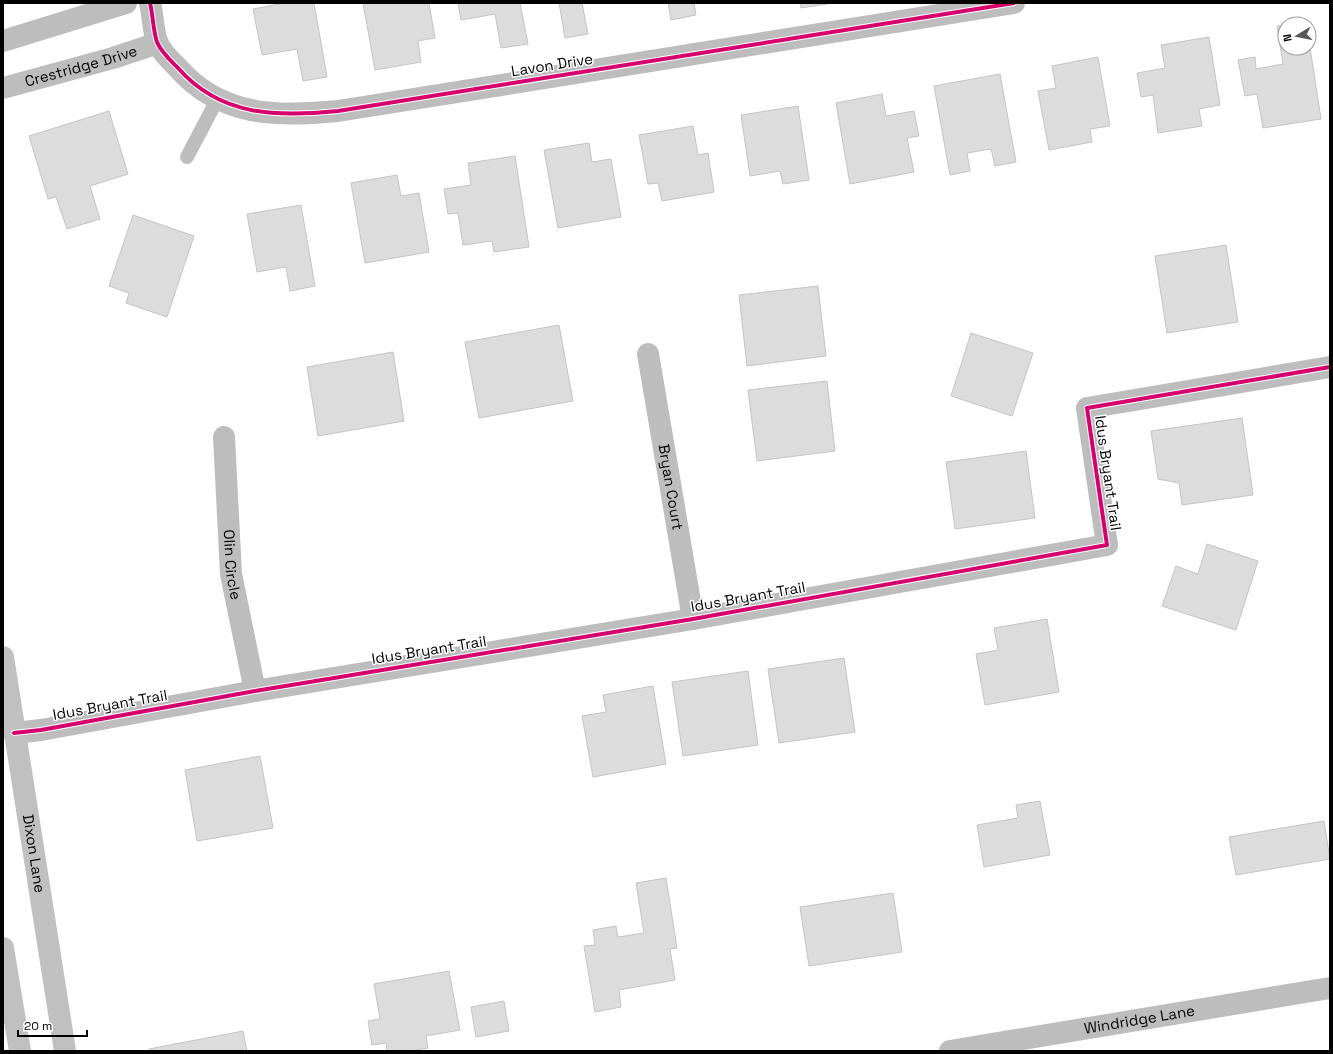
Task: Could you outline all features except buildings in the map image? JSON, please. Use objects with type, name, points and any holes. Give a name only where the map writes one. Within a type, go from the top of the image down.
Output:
[{"type":"main road","name":"Dixon Lane","points":[[3,657],[65,1051]]},
{"type":"main road","points":[[3,948],[20,1051]]},
{"type":"street","points":[[3,41],[126,3]]},
{"type":"street","name":"Lavon Drive","points":[[150,3],[158,43],[185,77],[234,107],[262,112],[298,115],[338,111],[931,10],[1014,3]]},
{"type":"street","name":"Crestridge Drive","points":[[3,88],[113,58],[158,43]]},
{"type":"street","name":"Bryan Court","points":[[648,354],[693,619]]},
{"type":"street","name":"Idus Bryant Trail","points":[[14,733],[255,691],[693,619],[1106,545],[1087,408],[1330,367]]},
{"type":"street","name":"Olin Circle","points":[[224,437],[231,574],[255,691]]},
{"type":"street","name":"Windridge Lane","points":[[950,1051],[1330,988]]},
{"type":"lane","points":[[187,156],[218,98]]},
{"type":"cycle path","points":[[150,3],[155,33],[159,46],[169,59],[195,84],[213,96],[232,105],[272,113],[294,114],[338,111],[1014,3]]},
{"type":"cycle path","points":[[14,733],[41,730],[255,691],[693,619],[1107,545],[1087,408],[1330,367]]}]
